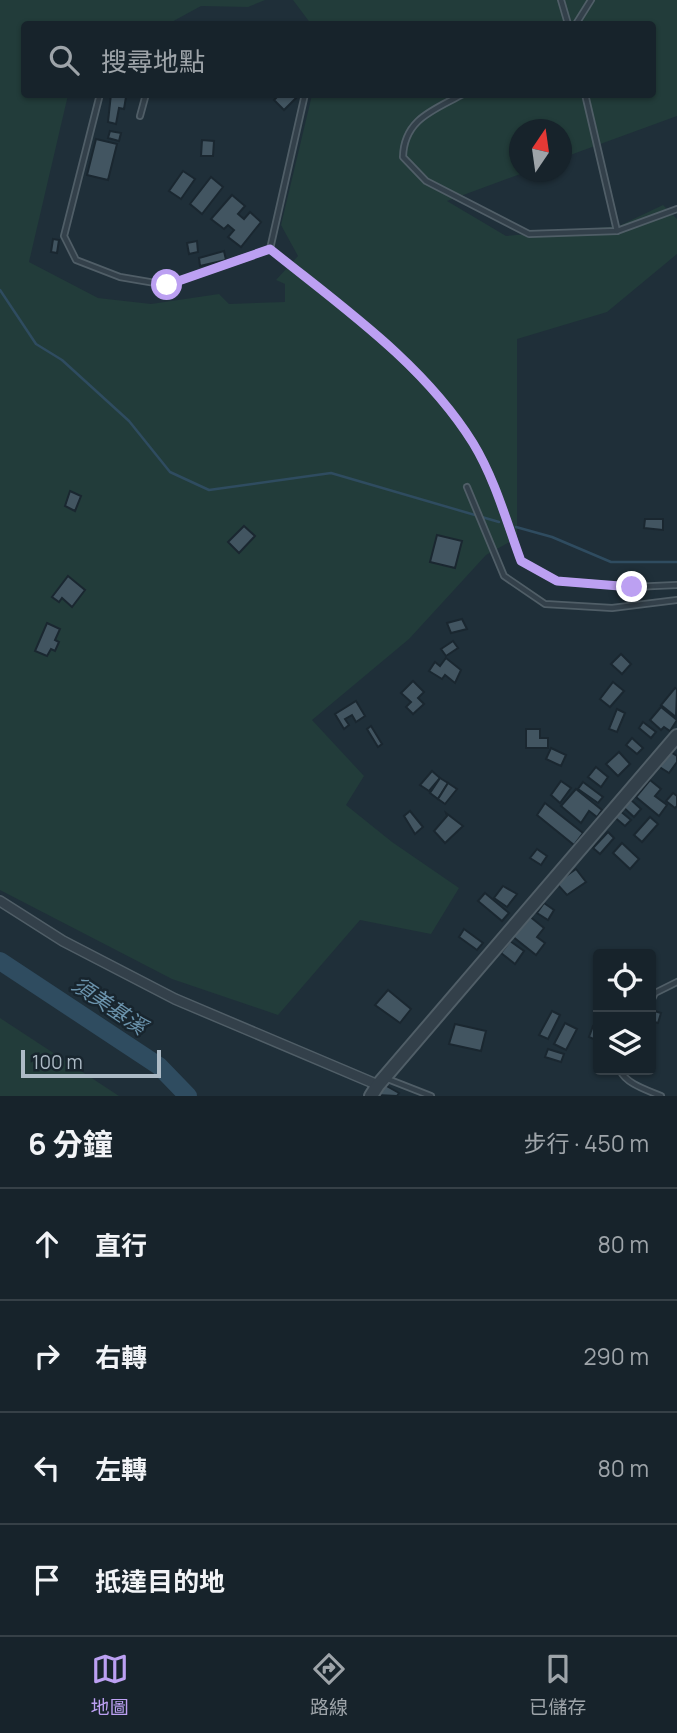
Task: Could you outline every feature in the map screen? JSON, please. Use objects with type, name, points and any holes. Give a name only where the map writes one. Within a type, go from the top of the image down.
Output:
[{"type":"street","points":[[0,901],[64,941],[175,999],[378,1086],[677,736]]},
{"type":"lane","points":[[561,0],[567,21]]},
{"type":"lane","points":[[578,21],[591,0]]},
{"type":"lane","points":[[99,98],[64,236],[76,260],[120,277],[167,285],[270,249]]},
{"type":"lane","points":[[141,116],[145,98]]},
{"type":"lane","points":[[270,249],[304,98]]},
{"type":"lane","points":[[456,98],[415,121],[403,144],[403,157],[426,181],[529,234],[617,231],[677,209]]},
{"type":"lane","points":[[586,98],[617,231]]},
{"type":"lane","points":[[270,249],[366,327],[428,385],[473,444],[521,561],[557,581],[632,587],[677,584]]},
{"type":"lane","points":[[467,487],[504,576],[545,604],[612,608],[677,600]]},
{"type":"lane","points":[[656,993],[677,982]]},
{"type":"lane","points":[[622,1075],[661,1096]]},
{"type":"lane","points":[[378,1086],[430,1096]]},
{"type":"green space","points":[[0,0],[265,0],[248,7],[201,6],[174,21],[21,21],[21,98],[67,98],[29,262],[98,298],[151,304],[219,294],[229,304],[285,302],[285,284],[276,280],[298,256],[281,225],[311,98],[656,98],[656,21],[309,21],[293,0],[677,0],[677,116],[572,154],[572,119],[509,119],[509,178],[447,201],[506,236],[619,226],[663,205],[677,219],[677,254],[607,312],[517,339],[517,538],[486,555],[409,639],[312,720],[364,776],[346,805],[392,842],[459,888],[431,934],[360,920],[278,1015],[172,979],[0,890]]},
{"type":"green space","points":[[0,1018],[119,1096],[0,1096]]},
{"type":"building","points":[[111,98],[126,98],[124,109],[119,108],[116,124],[108,122]]},
{"type":"building","points":[[276,98],[296,98],[284,110],[274,100]]},
{"type":"building","points":[[110,131],[121,133],[119,141],[108,138]]},
{"type":"building","points":[[96,139],[117,144],[108,180],[87,175]]},
{"type":"building","points":[[202,140],[214,141],[213,156],[201,156]]},
{"type":"building","points":[[183,171],[195,179],[181,199],[169,191]]},
{"type":"building","points":[[211,177],[223,187],[202,214],[190,204]]},
{"type":"building","points":[[232,195],[245,206],[238,214],[244,219],[250,212],[261,222],[241,247],[228,237],[234,230],[228,225],[224,229],[211,219]]},
{"type":"building","points":[[53,239],[59,240],[57,253],[51,252]]},
{"type":"building","points":[[197,241],[198,252],[189,254],[187,243]]},
{"type":"building","points":[[224,251],[226,260],[200,266],[199,258]]},
{"type":"building","points":[[70,491],[81,496],[75,511],[65,506]]},
{"type":"building","points":[[645,519],[663,519],[663,530],[644,528]]},
{"type":"building","points":[[244,526],[255,536],[239,553],[228,542]]},
{"type":"building","points":[[437,535],[462,541],[455,568],[430,562]]},
{"type":"building","points":[[68,576],[85,590],[72,607],[62,598],[59,602],[52,597]]},
{"type":"building","points":[[462,619],[467,629],[451,633],[447,623]]},
{"type":"building","points":[[47,623],[60,629],[55,640],[59,642],[55,651],[51,649],[47,656],[35,651]]},
{"type":"building","points":[[453,641],[458,648],[446,656],[441,649]]},
{"type":"building","points":[[621,654],[631,664],[622,674],[611,664]]},
{"type":"building","points":[[446,658],[461,670],[455,683],[445,675],[442,679],[429,671],[435,662],[440,666]]},
{"type":"building","points":[[413,681],[424,692],[418,698],[424,704],[413,714],[406,707],[411,702],[401,693]]},
{"type":"building","points":[[613,682],[624,691],[610,707],[600,699]]},
{"type":"building","points":[[675,688],[677,689],[676,717],[661,705]]},
{"type":"building","points":[[356,701],[365,716],[356,722],[352,715],[345,719],[349,725],[344,729],[335,714]]},
{"type":"building","points":[[661,707],[677,720],[670,731],[664,727],[661,730],[650,720]]},
{"type":"building","points":[[617,709],[625,713],[617,732],[609,729]]},
{"type":"building","points":[[643,722],[656,732],[651,738],[639,728]]},
{"type":"building","points":[[371,726],[382,744],[378,747],[367,729]]},
{"type":"building","points":[[526,729],[540,729],[540,738],[548,738],[548,748],[526,748]]},
{"type":"building","points":[[632,738],[643,748],[637,754],[626,745]]},
{"type":"building","points":[[551,748],[566,755],[561,766],[546,759]]},
{"type":"building","points":[[669,751],[677,756],[677,762],[669,773],[658,766]]},
{"type":"building","points":[[619,752],[630,764],[618,776],[606,764]]},
{"type":"building","points":[[596,767],[608,777],[601,787],[588,777]]},
{"type":"building","points":[[432,771],[440,778],[429,791],[420,785]]},
{"type":"building","points":[[440,778],[448,783],[438,799],[430,793]]},
{"type":"building","points":[[650,780],[661,789],[655,796],[667,805],[659,816],[636,797]]},
{"type":"building","points":[[561,781],[571,788],[560,803],[551,795]]},
{"type":"building","points":[[583,782],[603,797],[598,803],[578,789]]},
{"type":"building","points":[[448,783],[457,789],[445,804],[438,799]]},
{"type":"building","points":[[576,789],[602,810],[597,817],[589,811],[581,823],[561,806]]},
{"type":"building","points":[[673,793],[677,796],[675,808],[666,801]]},
{"type":"building","points":[[629,798],[641,809],[634,817],[622,806]]},
{"type":"building","points":[[545,803],[583,833],[574,845],[537,815]]},
{"type":"building","points":[[619,810],[631,820],[625,826],[613,816]]},
{"type":"building","points":[[410,811],[423,827],[415,834],[404,816]]},
{"type":"building","points":[[446,813],[463,826],[445,843],[434,831],[447,816]]},
{"type":"building","points":[[650,817],[658,824],[642,842],[634,835]]},
{"type":"building","points":[[608,832],[614,838],[600,854],[593,848]]},
{"type":"building","points":[[622,843],[639,859],[630,869],[613,853]]},
{"type":"building","points":[[537,849],[547,856],[541,865],[530,858]]},
{"type":"building","points":[[576,869],[586,882],[567,895],[556,883]]},
{"type":"building","points":[[503,886],[517,894],[507,907],[494,898]]},
{"type":"building","points":[[485,893],[509,913],[502,921],[478,901]]},
{"type":"building","points":[[544,903],[554,910],[548,920],[537,913]]},
{"type":"building","points":[[528,915],[544,928],[537,937],[545,943],[536,955],[512,936]]},
{"type":"building","points":[[464,929],[483,943],[477,950],[459,937]]},
{"type":"building","points":[[510,941],[524,951],[515,964],[501,953]]},
{"type":"building","points":[[388,990],[411,1009],[400,1023],[375,1005]]},
{"type":"building","points":[[552,1011],[560,1015],[548,1039],[539,1035]]},
{"type":"building","points":[[656,1012],[661,1013],[656,1022]]},
{"type":"building","points":[[565,1023],[577,1029],[566,1050],[554,1044]]},
{"type":"building","points":[[455,1024],[486,1031],[481,1051],[449,1044]]},
{"type":"building","points":[[548,1049],[564,1054],[561,1062],[545,1057]]},
{"type":"building","points":[[383,1084],[399,1093],[397,1096],[377,1095]]},
{"type":"waterway","points":[[0,290],[36,344],[62,360],[129,421],[170,472],[209,490],[331,473],[499,522]]},
{"type":"waterway","points":[[516,527],[552,537],[611,562],[677,562]]},
{"type":"waterway","name":"須美基溪","points":[[0,961],[159,1066],[188,1096]]},
{"type":"route","points":[[167,285],[270,249],[366,327],[428,385],[473,444],[521,561],[557,581],[632,587]]}]
